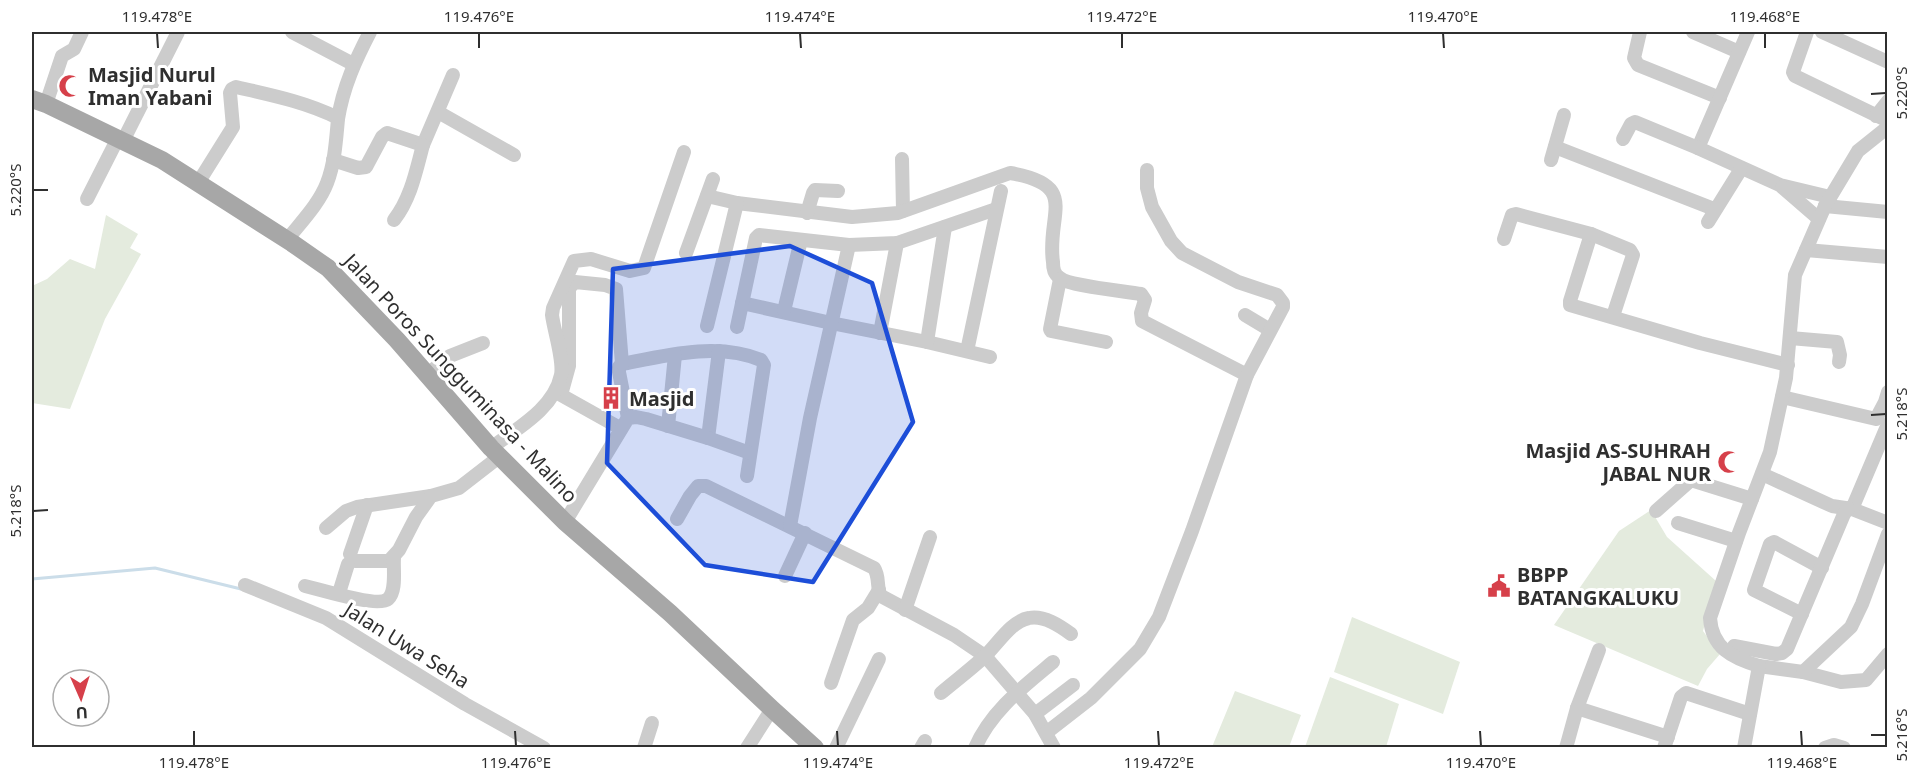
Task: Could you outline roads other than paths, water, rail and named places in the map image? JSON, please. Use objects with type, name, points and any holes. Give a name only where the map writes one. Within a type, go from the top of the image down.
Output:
[{"type":"main road","name":"Jalan Poros Sungguminasa - Malino","points":[[39,101],[162,160],[328,268],[428,374],[495,453],[564,522],[670,612],[772,710],[815,747]]},
{"type":"street","points":[[39,101],[62,56],[74,49],[82,32]]},
{"type":"street","points":[[87,199],[178,32]]},
{"type":"street","points":[[292,32],[353,64]]},
{"type":"street","points":[[286,240],[320,197],[327,183],[333,160],[338,118],[353,64],[370,32]]},
{"type":"street","points":[[1640,32],[1634,58],[1638,65],[1720,98]]},
{"type":"street","points":[[1693,32],[1739,52]]},
{"type":"street","points":[[1698,148],[1748,32]]},
{"type":"street","points":[[1807,32],[1793,72],[1795,76],[1882,118],[1887,101]]},
{"type":"street","points":[[1822,32],[1887,62]]},
{"type":"street","points":[[394,220],[402,210],[408,196],[423,145],[453,75]]},
{"type":"street","points":[[198,183],[233,127],[230,93],[236,87],[276,96],[338,118]]},
{"type":"street","points":[[438,112],[514,155]]},
{"type":"street","points":[[1564,115],[1553,153],[1714,209]]},
{"type":"street","points":[[1623,139],[1631,124],[1635,122],[1741,169],[1827,202],[1887,212]]},
{"type":"street","points":[[1887,128],[1858,152],[1827,202],[1795,275],[1788,365],[1770,452],[1710,618],[1711,632],[1720,646],[1731,655],[1759,666],[1803,672],[1841,682],[1866,680],[1887,654]]},
{"type":"street","points":[[333,160],[358,168],[366,167],[382,137],[387,134],[423,145]]},
{"type":"street","points":[[326,528],[346,511],[367,505],[431,496],[459,488],[542,408],[554,393],[561,374],[552,315],[574,261],[591,259],[624,270],[644,268],[684,152]]},
{"type":"street","points":[[902,159],[903,211]]},
{"type":"street","points":[[1708,222],[1741,169]]},
{"type":"street","points":[[1046,733],[1077,711],[1140,649],[1159,617],[1247,375],[1269,330],[1283,308],[1280,298],[1273,293],[1238,282],[1182,253],[1171,241],[1152,207],[1147,188],[1147,170]]},
{"type":"street","points":[[707,196],[737,203],[852,217],[903,211],[1010,173],[1024,175],[1044,183],[1055,195],[1057,206],[1051,249],[1054,271],[1060,279],[1141,294],[1145,300],[1141,314],[1142,321],[1247,375]]},
{"type":"street","points":[[686,253],[713,179]]},
{"type":"street","points":[[1780,185],[1819,219]]},
{"type":"street","points":[[807,213],[815,190],[838,191]]},
{"type":"street","points":[[968,351],[1001,190]]},
{"type":"street","points":[[707,326],[737,203]]},
{"type":"street","points":[[737,327],[756,238],[763,235],[849,245],[897,243],[996,209]]},
{"type":"street","points":[[1504,239],[1514,214],[1591,234],[1633,252],[1613,316]]},
{"type":"street","points":[[927,342],[945,227]]},
{"type":"street","points":[[1591,234],[1569,304],[1574,308],[1613,316],[1700,343],[1788,365]]},
{"type":"street","points":[[784,311],[801,240]]},
{"type":"street","points":[[880,333],[897,243]]},
{"type":"street","points":[[790,526],[810,418],[849,245]]},
{"type":"street","points":[[1806,250],[1887,257]]},
{"type":"street","points":[[1060,279],[1050,325],[1051,331],[1106,342]]},
{"type":"street","points":[[575,282],[616,289],[622,364],[619,372],[624,423],[561,394],[569,366],[569,288],[575,282]]},
{"type":"street","points":[[742,303],[990,357]]},
{"type":"street","points":[[1245,315],[1269,330]]},
{"type":"street","points":[[1790,338],[1837,342],[1839,362]]},
{"type":"street","points":[[428,374],[450,356],[483,343]]},
{"type":"street","points":[[708,438],[719,351]]},
{"type":"street","points":[[622,364],[675,355],[719,351],[762,360],[764,365],[747,476]]},
{"type":"street","points":[[668,426],[675,355]]},
{"type":"street","points":[[1782,397],[1876,419],[1885,402],[1887,392]]},
{"type":"street","points":[[564,522],[624,423],[636,417],[750,453]]},
{"type":"street","points":[[1734,646],[1782,653],[1787,649],[1845,510],[1850,509],[1887,424]]},
{"type":"street","points":[[1762,474],[1832,506],[1850,509],[1887,523]]},
{"type":"street","points":[[1656,511],[1691,480],[1752,499]]},
{"type":"street","points":[[677,519],[698,486],[706,486],[874,568],[877,572],[881,596],[954,635],[985,656],[1035,714],[1054,747]]},
{"type":"street","points":[[305,586],[368,602],[389,599],[392,591],[394,558],[416,517],[431,496]]},
{"type":"street","points":[[339,593],[367,505]]},
{"type":"street","points":[[1678,523],[1736,541]]},
{"type":"street","points":[[785,576],[804,533]]},
{"type":"street","points":[[1803,672],[1851,627],[1862,604],[1887,534]]},
{"type":"street","points":[[905,610],[930,537]]},
{"type":"street","points":[[1802,614],[1754,590],[1770,544],[1774,542],[1822,568]]},
{"type":"street","points":[[351,560],[389,561],[394,558]]},
{"type":"street","name":"Jalan Uwa Seha","points":[[245,585],[326,618],[465,704],[544,747]]},
{"type":"street","points":[[831,683],[853,620],[868,608],[879,591]]},
{"type":"street","points":[[941,693],[985,656],[1016,624],[1026,618],[1044,619],[1061,626],[1071,634]]},
{"type":"street","points":[[1566,747],[1577,708],[1599,650]]},
{"type":"street","points":[[836,747],[879,659]]},
{"type":"street","points":[[975,747],[989,721],[1016,693],[1053,662]]},
{"type":"street","points":[[1744,747],[1759,666]]},
{"type":"street","points":[[1035,714],[1074,685]]},
{"type":"street","points":[[1577,708],[1666,742],[1681,697],[1687,692],[1750,714]]},
{"type":"street","points":[[747,747],[772,710]]},
{"type":"street","points":[[644,747],[652,723]]},
{"type":"street","points":[[1825,747],[1834,745],[1844,747]]},
{"type":"waterway","points":[[32,579],[155,568],[241,589]]},
{"type":"place","name":"Masjid Nurul Iman Yabani","points":[[70,86]]},
{"type":"place","name":"Masjid","points":[[611,398]]},
{"type":"place","name":"Masjid AS-SUHRAH JABAL NUR","points":[[1729,462]]},
{"type":"place","name":"BBPP BATANGKALUKU","points":[[1499,586]]}]
